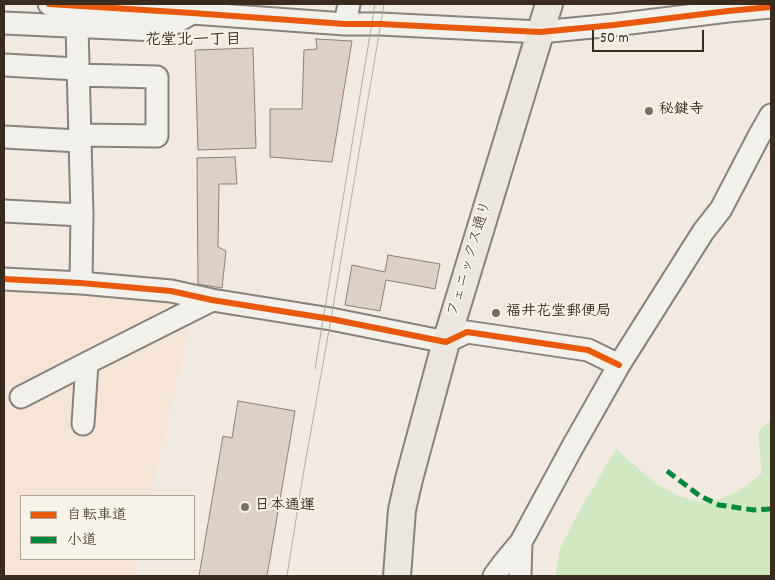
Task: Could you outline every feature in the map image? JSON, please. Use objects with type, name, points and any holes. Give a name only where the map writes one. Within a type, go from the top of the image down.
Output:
[{"type":"main road","name":"フェニックス通り","points":[[397,576],[402,510],[409,479],[446,342],[549,4]]},
{"type":"street","points":[[49,4],[347,14],[380,24],[540,32],[771,7]]},
{"type":"street","points":[[4,23],[156,30],[169,26],[186,8]]},
{"type":"street","points":[[76,27],[82,215],[81,283]]},
{"type":"street","points":[[4,65],[157,77],[157,136],[4,137]]},
{"type":"street","points":[[494,576],[521,542],[620,365],[703,232],[721,209],[771,115]]},
{"type":"street","points":[[4,211],[82,215]]},
{"type":"street","points":[[4,279],[81,283],[171,291],[212,300],[332,319],[446,342],[467,332],[588,350],[620,365]]},
{"type":"street","points":[[21,397],[212,300]]},
{"type":"street","points":[[83,424],[86,363]]},
{"type":"street","points":[[520,576],[521,542]]},
{"type":"shaded area","points":[[4,287],[173,298],[189,327],[151,495],[20,495],[20,560],[137,560],[134,576],[4,576]]},
{"type":"green space","points":[[771,420],[771,576],[555,576],[560,549],[581,508],[616,449],[654,482],[678,496],[707,503],[737,492],[762,473],[758,432]]},
{"type":"building","points":[[316,39],[352,41],[332,162],[270,157],[270,109],[302,109],[304,50],[317,49]]},
{"type":"building","points":[[253,48],[256,148],[198,150],[195,50]]},
{"type":"building","points":[[235,157],[237,184],[219,184],[218,247],[226,251],[222,288],[198,284],[197,158]]},
{"type":"building","points":[[388,255],[440,264],[435,289],[386,280],[380,311],[345,305],[352,265],[385,272]]},
{"type":"building","name":"日本通運","points":[[238,401],[295,411],[267,576],[199,576],[223,436],[232,438]]},
{"type":"tram line","points":[[315,369],[375,4]]},
{"type":"tram line","points":[[287,576],[384,4]]},
{"type":"marked path","points":[[667,471],[700,496],[719,505],[754,510],[771,509]]},
{"type":"cycle path","points":[[49,4],[345,24],[540,32],[771,7]]},
{"type":"cycle path","points":[[4,279],[81,283],[171,291],[212,300],[331,319],[446,342],[467,332],[588,350],[619,365]]},
{"type":"place","name":"秘鍵寺","points":[[649,111]]},
{"type":"place","name":"福井花堂郵便局","points":[[496,313]]},
{"type":"place","name":"日本通運","points":[[245,507]]},
{"type":"district","name":"花堂北一丁目","points":[[193,42]]}]
